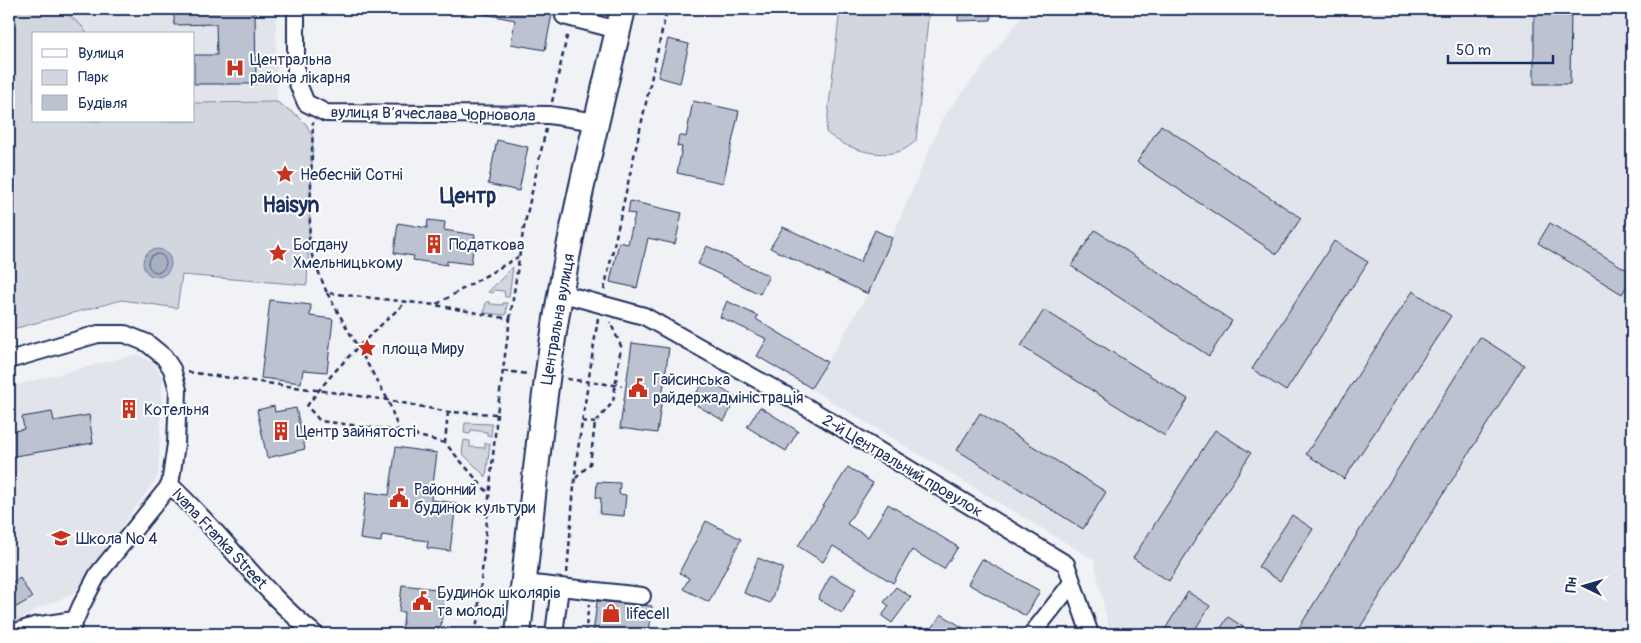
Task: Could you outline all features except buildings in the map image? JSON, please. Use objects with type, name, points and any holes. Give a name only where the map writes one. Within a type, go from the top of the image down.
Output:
[{"type":"highway","name":"Центральна вулиця","points":[[518,634],[547,376],[560,293],[620,19]]},
{"type":"street","name":"вулиця Вʼячеслава Чорновола","points":[[296,9],[296,79],[306,104],[326,113],[549,114],[597,122]]},
{"type":"street","points":[[567,17],[620,19]]},
{"type":"street","name":"2-й Центральний провулок","points":[[560,293],[644,316],[810,409],[1066,564],[1090,634]]},
{"type":"street","points":[[9,360],[98,334],[125,334],[147,343],[164,357],[172,369],[178,390],[176,444],[170,485]]},
{"type":"street","name":"Ivana Franka Street","points":[[72,627],[98,574],[170,485],[188,501],[274,596],[315,634]]},
{"type":"street","points":[[524,582],[642,596]]},
{"type":"street","points":[[1032,634],[1072,582]]},
{"type":"street","points":[[554,634],[560,587]]},
{"type":"street","points":[[9,634],[34,626],[72,627]]},
{"type":"path","points":[[476,634],[497,414],[518,257],[549,114],[567,17]]},
{"type":"path","points":[[314,107],[309,248],[327,293],[388,400],[399,431]]},
{"type":"path","points":[[435,305],[518,257]]},
{"type":"path","points":[[327,293],[435,305],[510,320]]},
{"type":"path","points":[[407,301],[358,346],[306,406],[320,421],[399,431],[445,443],[489,494]]},
{"type":"path","points":[[575,479],[590,464],[595,423],[613,402],[621,346],[607,316]]},
{"type":"path","points":[[172,369],[388,400],[448,412],[497,414]]},
{"type":"path","points":[[503,371],[529,374]]},
{"type":"path","points":[[565,379],[622,386]]},
{"type":"path","points":[[445,443],[448,412]]},
{"type":"path","points":[[582,421],[595,423]]},
{"type":"path","points":[[585,634],[591,590]]},
{"type":"shaded area","name":"Центральна района лікарня","points":[[61,9],[276,9],[277,102],[195,103],[195,32],[86,32],[82,26]]},
{"type":"shaded area","points":[[1028,9],[1632,9],[1632,634],[1110,634],[1094,560],[811,389],[868,294],[943,117]]},
{"type":"shaded area","name":"Школа № 4","points":[[137,354],[153,363],[163,377],[158,476],[74,593],[39,608],[9,626],[9,387]]},
{"type":"green space","points":[[9,9],[61,9],[82,26],[86,32],[32,32],[32,122],[195,122],[195,103],[277,102],[298,116],[306,124],[313,137],[307,285],[182,275],[177,308],[122,300],[9,330]]},
{"type":"green space","points":[[840,9],[929,9],[916,141],[903,150],[884,154],[862,151],[842,143],[826,132]]},
{"type":"green space","points":[[513,267],[509,297],[505,297],[504,291],[494,290],[493,293],[488,292]]},
{"type":"green space","points":[[486,302],[503,305],[503,303],[507,303],[506,315],[484,313]]},
{"type":"green space","points":[[465,423],[492,424],[491,436],[487,435],[487,432],[471,430],[470,434],[464,433]]},
{"type":"green space","points":[[464,440],[470,441],[470,447],[485,448],[485,443],[490,444],[486,477],[462,453]]},
{"type":"water","points":[[157,249],[167,253],[171,263],[167,273],[157,277],[147,273],[143,263],[147,253]]},
{"type":"place","name":"Центральна района лікарня","points":[[235,68]]},
{"type":"place","name":"Небесній Сотні","points":[[285,174]]},
{"type":"place","name":"Податкова","points":[[434,244]]},
{"type":"place","name":"Богдану Хмельницькому","points":[[278,253]]},
{"type":"place","name":"площа Миру","points":[[367,348]]},
{"type":"place","name":"Гайсинська райдержадміністрація","points":[[638,388]]},
{"type":"place","name":"Котельня","points":[[129,409]]},
{"type":"place","name":"Центр зайнятості","points":[[281,431]]},
{"type":"place","name":"Районний будинок культури","points":[[399,498]]},
{"type":"place","name":"Школа № 4","points":[[61,538]]},
{"type":"place","name":"Будинок школярів та молоді","points":[[422,601]]},
{"type":"place","name":"lifecell","points":[[611,613]]},
{"type":"district","name":"Центр","points":[[468,196]]},
{"type":"district","name":"Haisyn","points":[[291,205]]}]
